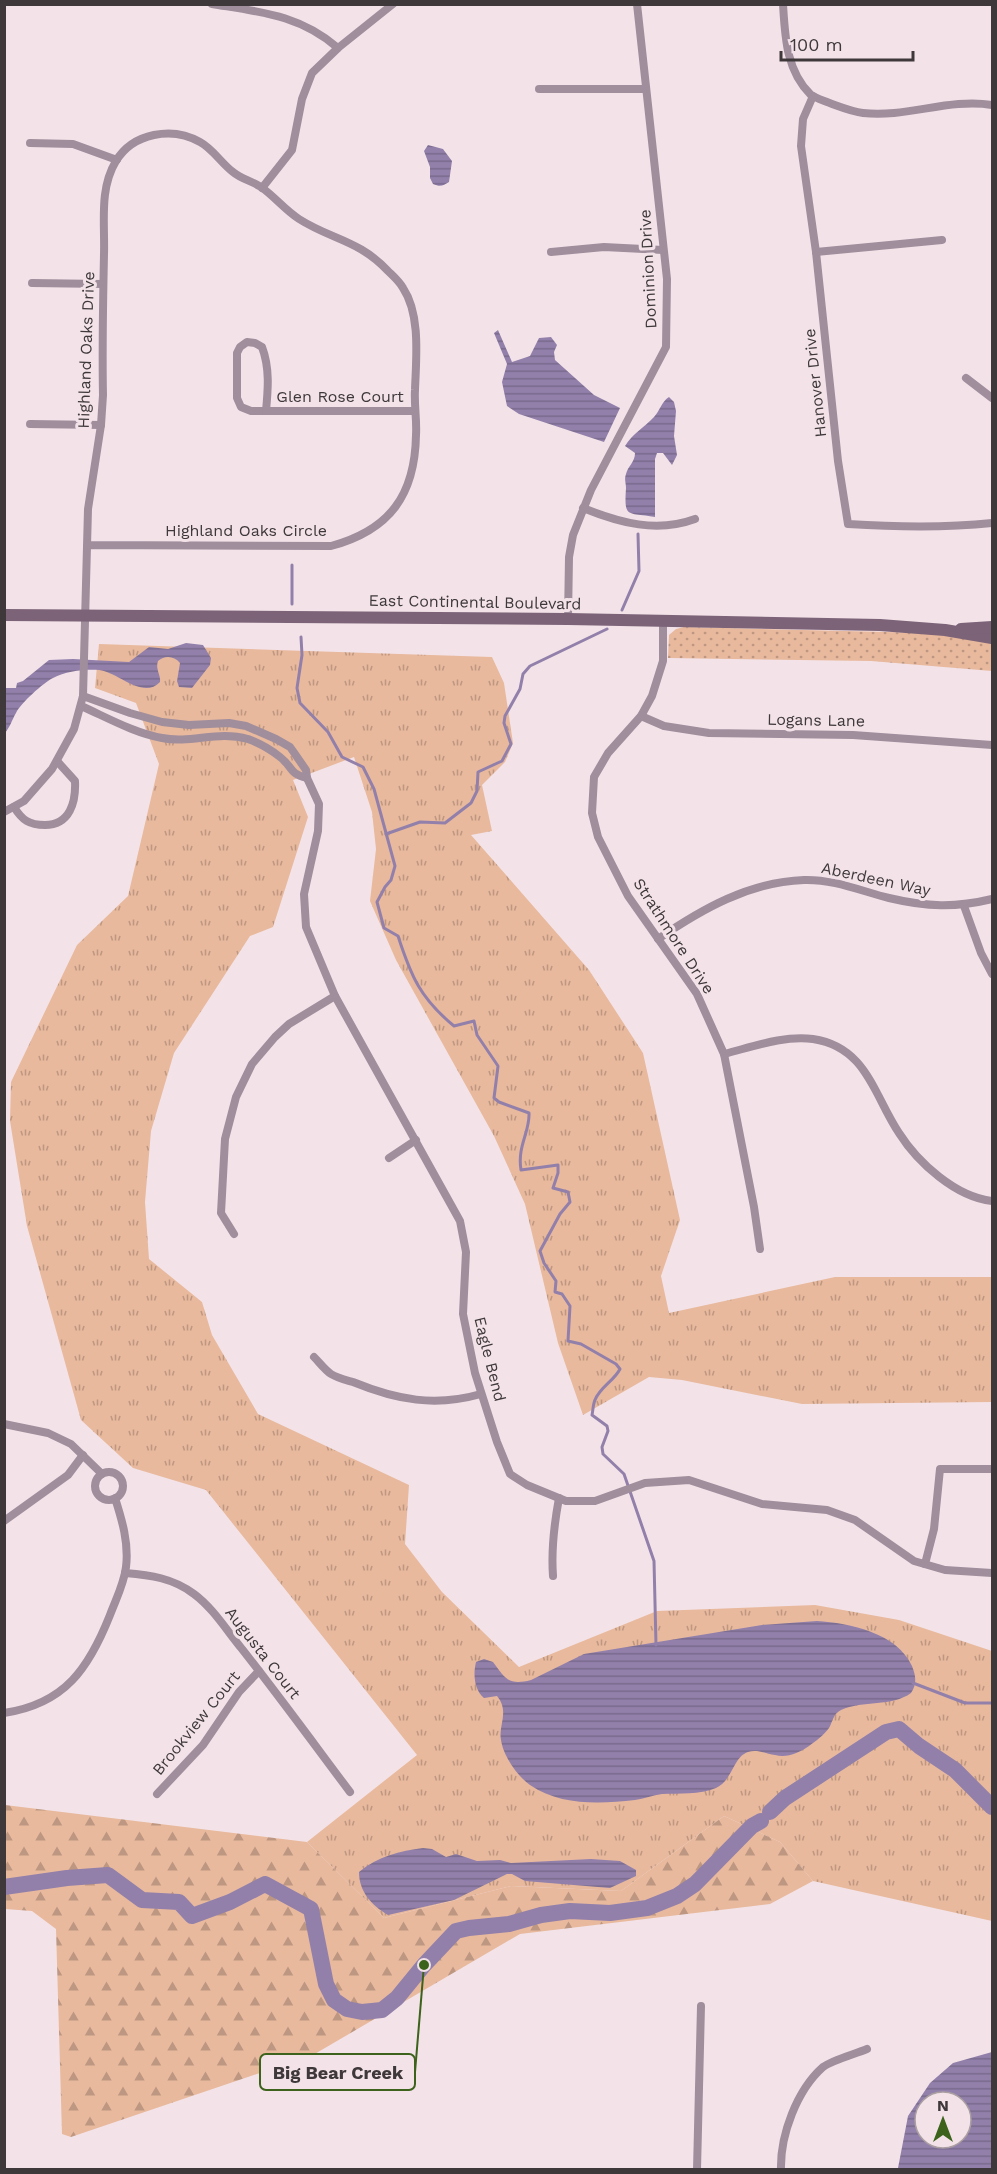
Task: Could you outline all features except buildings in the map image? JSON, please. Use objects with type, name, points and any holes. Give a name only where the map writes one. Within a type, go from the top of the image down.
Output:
[{"type":"main road","name":"East Continental Boulevard","points":[[4,615],[568,619],[880,625],[945,630],[993,638]]},
{"type":"main road","name":"East Continental Boulevard","points":[[945,630],[993,627]]},
{"type":"street","points":[[212,4],[281,16],[304,24],[325,36],[338,48]]},
{"type":"street","points":[[262,188],[292,150],[302,99],[312,73],[338,48],[393,4]]},
{"type":"street","name":"Dominion Drive","points":[[568,619],[569,557],[573,535],[583,508],[666,347],[667,289],[637,4]]},
{"type":"street","points":[[783,4],[789,56],[795,72],[813,96],[866,114],[954,104],[993,105]]},
{"type":"street","points":[[539,89],[646,89]]},
{"type":"street","name":"Hanover Drive","points":[[813,96],[803,119],[801,146],[816,252],[838,461],[848,524],[947,526],[993,523]]},
{"type":"street","name":"Highland Oaks Circle","points":[[87,545],[331,546],[359,537],[388,517],[407,488],[417,433],[414,411],[417,345],[414,320],[402,286],[378,260],[364,250],[298,219],[262,188],[233,173],[201,142],[187,136],[170,133],[148,136],[133,142],[117,160]]},
{"type":"street","points":[[30,143],[73,144],[117,160]]},
{"type":"street","name":"Highland Oaks Drive","points":[[4,812],[14,807],[40,785],[57,761],[74,729],[83,696],[86,653],[88,509],[101,425],[103,394],[104,196],[117,160]]},
{"type":"street","points":[[816,252],[942,240]]},
{"type":"street","points":[[551,252],[603,247],[663,250]]},
{"type":"street","points":[[32,283],[103,284]]},
{"type":"street","name":"Glen Rose Court","points":[[267,411],[269,382],[266,357],[262,347],[247,342],[240,347],[237,353],[237,398],[241,407],[251,411],[267,411],[414,411]]},
{"type":"street","points":[[966,378],[993,398]]},
{"type":"street","points":[[30,424],[101,425]]},
{"type":"street","points":[[583,508],[607,518],[648,526],[667,526],[695,519]]},
{"type":"street","name":"Strathmore Drive","points":[[663,622],[663,661],[652,696],[641,716],[608,753],[594,777],[592,813],[598,837],[628,896],[697,994],[724,1054],[760,1249]]},
{"type":"street","name":"Eagle Bend","points":[[83,696],[162,722],[189,725],[229,723],[261,731],[290,747],[306,770],[307,778],[319,804],[314,852],[306,876],[304,894],[306,927],[335,996],[460,1221],[466,1252],[463,1314],[475,1374],[510,1474],[527,1485],[566,1501],[595,1501],[645,1483],[689,1480],[762,1504],[828,1510],[855,1520],[914,1561],[945,1570],[993,1573]]},
{"type":"street","name":"Eagle Bend","points":[[81,706],[162,738],[200,738],[221,734],[252,740],[282,758],[295,775],[307,778]]},
{"type":"street","name":"Logans Lane","points":[[641,716],[664,726],[709,733],[852,735],[993,744]]},
{"type":"street","points":[[14,807],[21,818],[34,825],[53,825],[68,815],[75,795],[75,781],[57,761]]},
{"type":"street","name":"Aberdeen Way","points":[[658,939],[699,912],[749,890],[805,880],[861,889],[888,898],[935,907],[964,906],[993,899]]},
{"type":"street","points":[[964,906],[981,953],[993,974]]},
{"type":"street","points":[[234,1234],[221,1213],[225,1139],[236,1097],[252,1064],[275,1037],[289,1024],[335,996]]},
{"type":"street","points":[[724,1054],[787,1039],[813,1039],[845,1052],[858,1062],[871,1079],[898,1133],[919,1159],[945,1182],[985,1200],[993,1201]]},
{"type":"street","points":[[389,1158],[416,1140]]},
{"type":"street","points":[[314,1357],[330,1374],[372,1390],[404,1398],[432,1402],[457,1401],[481,1394]]},
{"type":"street","points":[[4,1424],[48,1433],[71,1444],[102,1474]]},
{"type":"street","points":[[4,1521],[68,1475],[83,1455]]},
{"type":"street","points":[[925,1564],[934,1529],[940,1469],[993,1469]]},
{"type":"street","points":[[111,1473],[119,1477],[122,1482],[122,1491],[115,1498],[106,1500],[96,1491],[96,1481],[102,1474],[111,1473]]},
{"type":"street","points":[[4,1713],[38,1705],[53,1697],[86,1665],[97,1647],[125,1573],[126,1548],[123,1523],[115,1498]]},
{"type":"street","points":[[553,1576],[551,1557],[553,1528],[559,1498]]},
{"type":"street","name":"Augusta Court","points":[[125,1573],[156,1576],[182,1586],[195,1594],[216,1616],[350,1792]]},
{"type":"street","name":"Brookview Court","points":[[157,1794],[202,1745],[239,1692],[259,1671]]},
{"type":"street","points":[[697,2169],[701,2006]]},
{"type":"street","points":[[781,2169],[780,2158],[788,2126],[801,2094],[825,2066],[867,2049]]},
{"type":"green space","points":[[684,627],[929,633],[992,643],[992,671],[871,661],[668,658],[669,635],[676,629]]},
{"type":"green space","points":[[99,644],[492,657],[504,683],[513,743],[505,762],[482,785],[492,831],[471,835],[589,970],[643,1053],[680,1220],[661,1276],[669,1313],[835,1277],[992,1277],[992,1402],[802,1404],[682,1380],[649,1377],[583,1415],[558,1343],[525,1204],[494,1136],[396,960],[370,901],[376,849],[372,812],[354,757],[293,780],[308,817],[273,927],[250,936],[174,1053],[151,1131],[145,1202],[149,1259],[202,1302],[212,1335],[258,1414],[409,1485],[405,1544],[442,1592],[519,1667],[657,1611],[815,1605],[899,1620],[992,1651],[992,1921],[813,1881],[780,1842],[724,1816],[621,1891],[511,1886],[384,1918],[307,1842],[417,1755],[206,1490],[133,1468],[81,1420],[27,1226],[10,1121],[11,1082],[77,945],[128,896],[159,764],[136,703],[95,688]]},
{"type":"green space","points":[[5,1805],[307,1842],[384,1918],[511,1886],[621,1891],[724,1816],[780,1842],[813,1881],[770,1904],[520,1934],[313,2055],[71,2137],[62,2134],[56,1929],[32,1911],[5,1909]]},
{"type":"shaded area","points":[[428,145],[443,149],[452,161],[449,182],[443,185],[433,184],[430,178],[430,167],[424,151]]},
{"type":"shaded area","points":[[498,330],[512,362],[530,356],[539,338],[551,337],[557,345],[554,352],[555,360],[594,395],[620,408],[604,442],[519,414],[507,406],[502,382],[507,364],[494,333]]},
{"type":"shaded area","points":[[669,397],[674,402],[676,411],[674,436],[677,455],[672,465],[663,453],[657,453],[655,459],[655,517],[633,514],[629,512],[626,505],[625,478],[635,453],[625,446],[654,417]]},
{"type":"shaded area","points":[[186,643],[203,645],[211,658],[210,665],[192,688],[179,687],[177,681],[180,663],[169,657],[158,661],[160,682],[153,687],[138,687],[99,670],[70,672],[53,678],[33,694],[19,709],[5,733],[5,688],[16,688],[17,683],[23,681],[49,660],[129,662],[149,647],[168,649]]},
{"type":"shaded area","points":[[817,1621],[858,1627],[895,1645],[912,1666],[915,1683],[911,1693],[895,1700],[841,1710],[822,1735],[797,1753],[784,1756],[759,1751],[748,1752],[739,1759],[722,1784],[703,1792],[662,1794],[635,1800],[595,1803],[568,1800],[542,1792],[525,1781],[511,1765],[500,1734],[503,1713],[501,1702],[497,1696],[484,1698],[475,1682],[476,1662],[484,1659],[493,1662],[508,1679],[523,1682],[584,1654],[762,1625]]},
{"type":"shaded area","points":[[423,1848],[432,1849],[446,1857],[456,1854],[477,1861],[500,1860],[511,1863],[591,1859],[620,1861],[636,1870],[636,1876],[610,1888],[525,1881],[512,1874],[507,1874],[454,1900],[388,1915],[367,1897],[361,1885],[359,1872],[366,1866],[390,1855]]},
{"type":"shaded area","points":[[992,2052],[992,2169],[895,2169],[898,2168],[908,2116],[913,2108],[913,2150],[973,2150],[973,2090],[925,2090],[953,2063]]},
{"type":"waterway","points":[[622,610],[639,571],[638,534]]},
{"type":"waterway","points":[[292,565],[292,604]]},
{"type":"waterway","points":[[386,834],[420,822],[445,823],[471,803],[477,791],[478,772],[502,761],[511,744],[504,723],[505,716],[520,689],[523,674],[530,666],[607,629]]},
{"type":"waterway","points":[[301,637],[302,655],[297,688],[300,703],[328,732],[342,757],[363,767],[374,789],[395,866],[391,880],[377,902],[384,928],[398,936],[418,986],[442,1016],[454,1026],[474,1021],[477,1035],[498,1066],[494,1098],[529,1113],[528,1127],[522,1146],[521,1170],[558,1165],[553,1188],[568,1192],[570,1202],[560,1214],[540,1251],[544,1263],[556,1281],[555,1292],[562,1294],[570,1306],[568,1341],[581,1344],[616,1364],[620,1369],[597,1395],[592,1415],[607,1426],[608,1431],[602,1447],[603,1454],[624,1474],[654,1561],[656,1645]]},
{"type":"waterway","points":[[913,1683],[965,1703],[992,1703]]},
{"type":"waterway","points":[[770,1812],[785,1798],[886,1732],[899,1729],[919,1746],[955,1770],[992,1807]]},
{"type":"waterway","points":[[4,1887],[108,1875],[142,1900],[179,1902],[192,1916],[230,1902],[265,1884],[311,1909],[326,1984],[334,2000],[347,2009],[362,2012],[382,2010],[397,1998],[456,1931],[509,1924],[541,1915],[570,1911],[610,1913],[647,1908],[677,1896],[695,1884],[752,1826],[761,1821]]},
{"type":"place","name":"Big Bear Creek","points":[[424,1965]]}]
